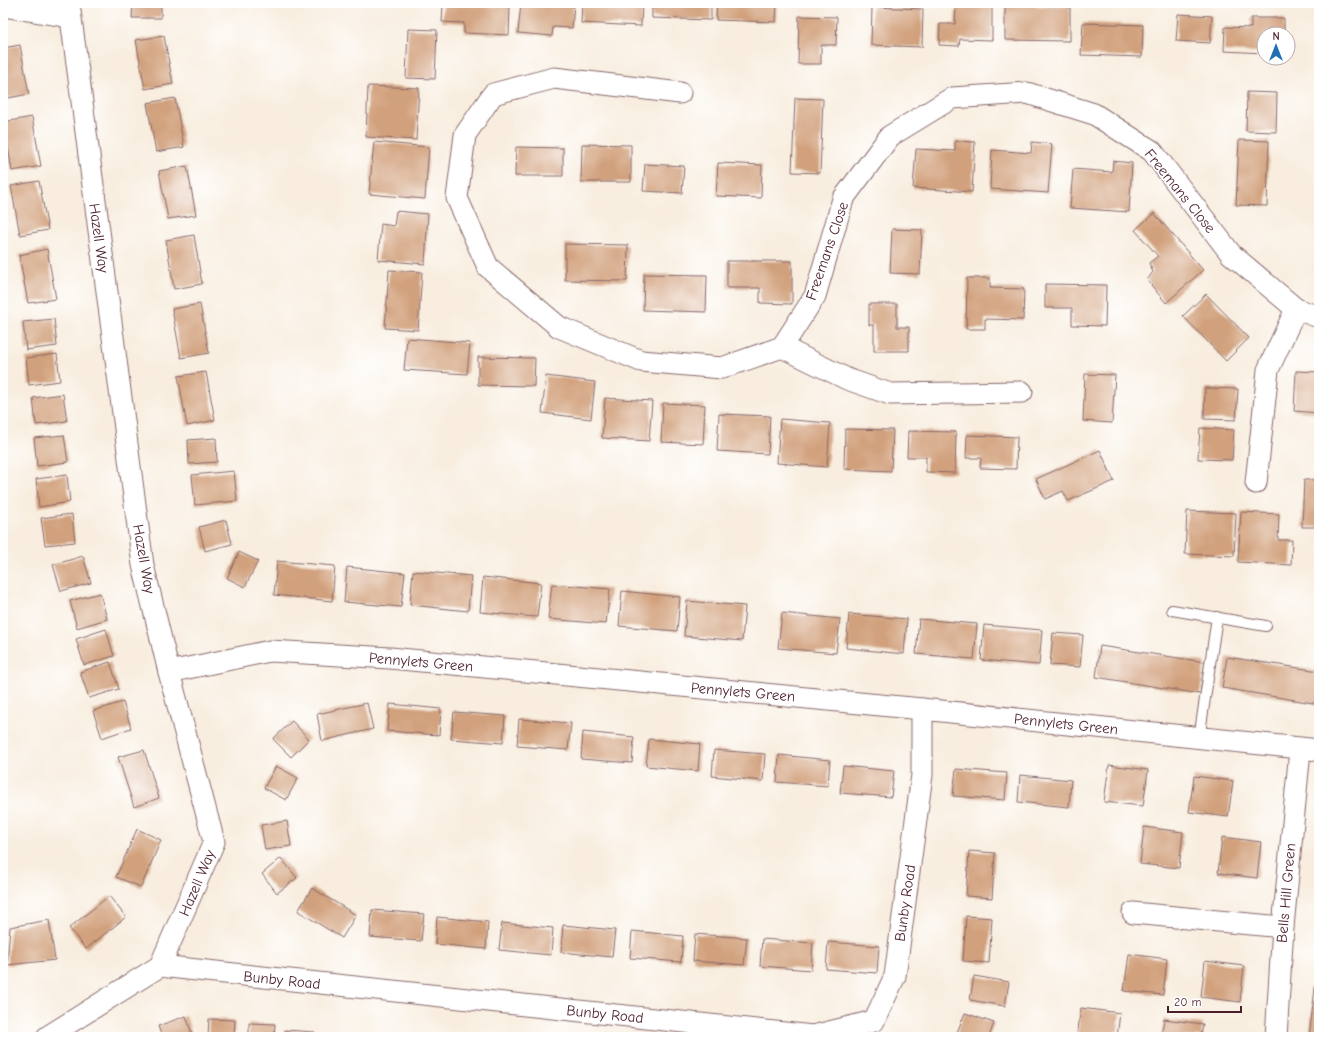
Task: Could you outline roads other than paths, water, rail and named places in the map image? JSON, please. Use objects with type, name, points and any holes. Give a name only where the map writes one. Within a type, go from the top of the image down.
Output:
[{"type":"street","points":[[3,6],[69,10]]},
{"type":"street","name":"Hazell Way","points":[[69,10],[143,565],[169,672],[214,842],[160,966]]},
{"type":"street","points":[[680,93],[554,78],[493,94],[465,135],[457,198],[488,267],[559,327],[642,361],[722,368],[782,347],[847,379],[890,394],[1022,392]]},
{"type":"street","name":"Freemans Close","points":[[782,347],[815,296],[843,200],[890,136],[952,98],[1027,93],[1094,114],[1152,151],[1231,254],[1296,309],[1319,317]]},
{"type":"street","points":[[1256,483],[1268,370],[1296,309]]},
{"type":"street","name":"Pennylets Green","points":[[169,672],[270,651],[390,658],[922,709],[1309,750]]},
{"type":"street","name":"Bunby Road","points":[[160,966],[813,1036],[874,1021],[895,976],[922,775],[922,709]]},
{"type":"street","name":"Bells Hill Green","points":[[1276,1037],[1283,926],[1309,750]]},
{"type":"street","points":[[1133,914],[1283,926]]},
{"type":"street","points":[[47,1037],[160,966]]},
{"type":"lane","points":[[1172,610],[1266,626]]},
{"type":"lane","points":[[1199,738],[1216,617]]}]
